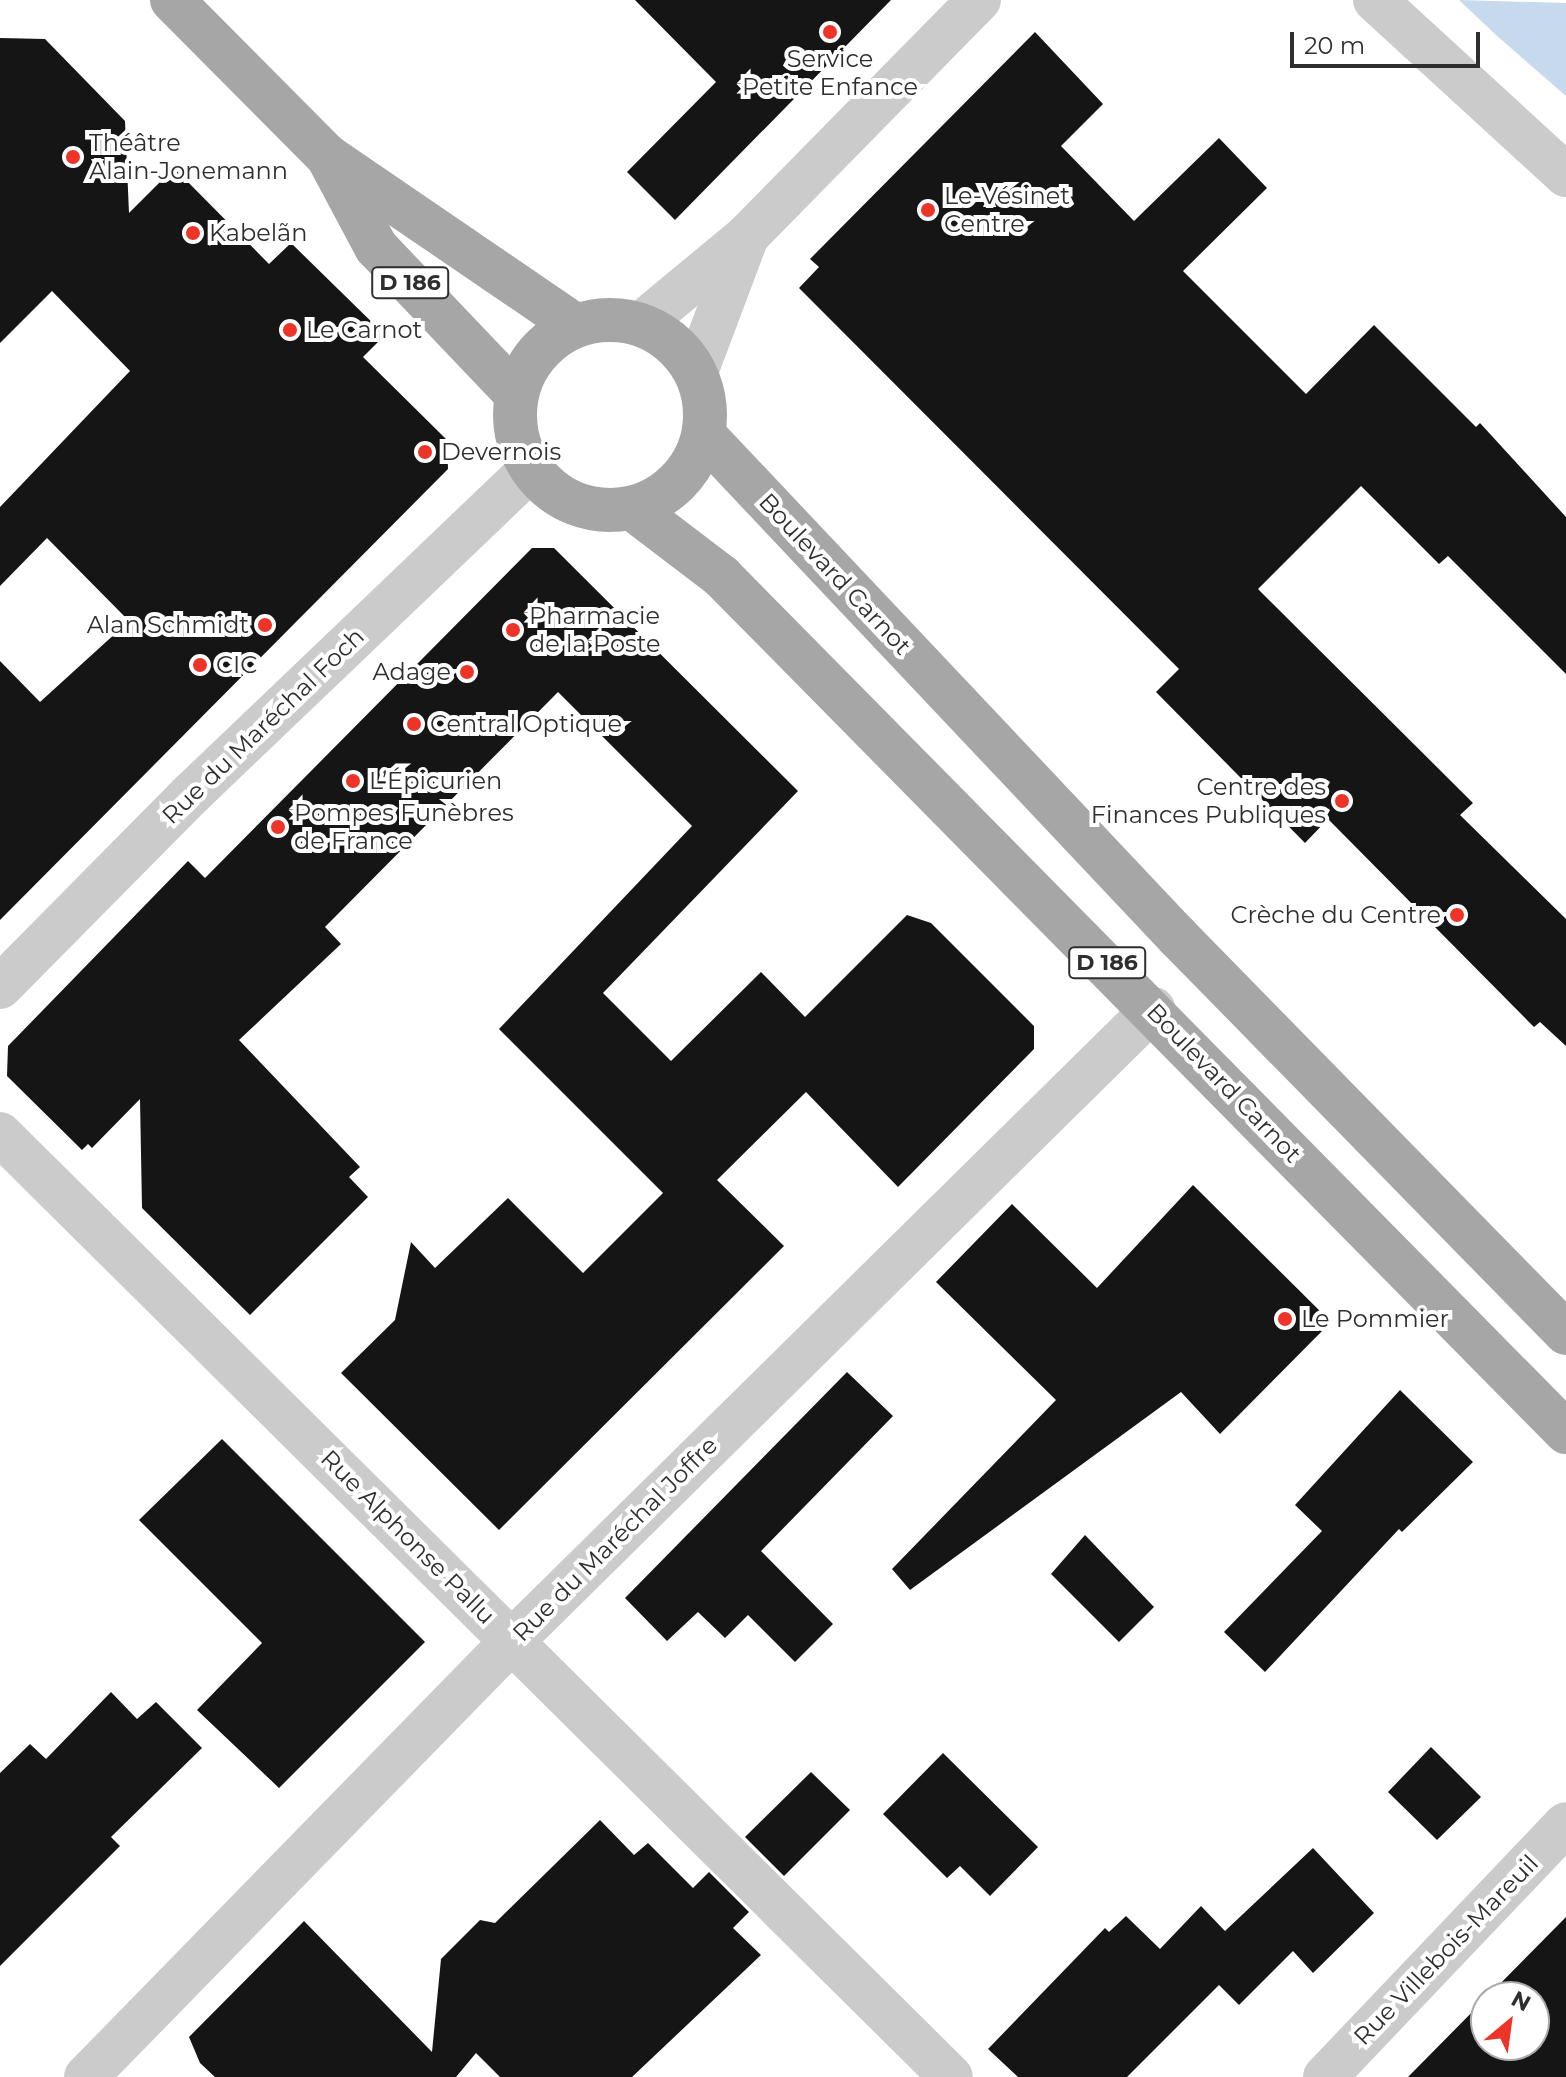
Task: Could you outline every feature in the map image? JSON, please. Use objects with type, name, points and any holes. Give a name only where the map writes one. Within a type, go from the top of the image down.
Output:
[{"type":"main road","name":"D 186","points":[[172,0],[327,156],[575,325]]},
{"type":"main road","name":"D 186","points":[[327,156],[376,247],[516,394]]},
{"type":"main road","points":[[618,320],[641,324],[673,343],[696,372],[706,404],[705,436],[690,469],[666,495],[633,509],[598,511],[564,500],[531,469],[516,438],[516,394],[528,364],[548,342],[575,325],[618,320]]},
{"type":"main road","name":"Boulevard Carnot","points":[[705,436],[1177,936],[1566,1333]]},
{"type":"main road","name":"Boulevard Carnot","points":[[633,509],[721,576],[1153,1009],[1566,1432]]},
{"type":"street","points":[[641,324],[747,236],[979,0]]},
{"type":"street","points":[[1375,0],[1566,175]]},
{"type":"street","points":[[696,372],[747,236]]},
{"type":"street","name":"Rue du Maréchal Foch","points":[[0,987],[190,795],[531,469]]},
{"type":"street","name":"Rue du Maréchal Joffre","points":[[86,2077],[513,1640],[1153,1009]]},
{"type":"street","name":"Rue Alphonse Pallu","points":[[0,1134],[951,2077]]},
{"type":"street","name":"Rue Villebois-Mareuil","points":[[1325,2077],[1566,1824]]},
{"type":"water","points":[[1459,0],[1566,3],[1566,96],[1496,35]]},
{"type":"building","points":[[635,0],[891,0],[675,220],[627,172],[716,82]]},
{"type":"building","points":[[1035,32],[1103,104],[1061,146],[1134,221],[1219,138],[1267,188],[1183,271],[1306,394],[1374,325],[1476,427],[1480,423],[1566,517],[1566,674],[1448,556],[1439,564],[1361,486],[1258,589],[1473,803],[1460,815],[1566,919],[1566,1046],[1540,1022],[1534,1027],[1328,819],[1305,843],[1156,692],[1179,669],[799,288],[819,267],[810,259]]},
{"type":"building","points":[[0,38],[45,39],[125,121],[129,213],[174,168],[269,264],[291,243],[385,335],[363,357],[447,440],[448,469],[0,920],[0,661],[40,702],[129,621],[47,538],[0,586],[0,507],[130,371],[52,291],[0,343]]},
{"type":"building","points":[[532,548],[554,548],[798,791],[603,993],[671,1061],[761,972],[805,1017],[907,915],[931,923],[1034,1026],[1034,1049],[898,1187],[806,1092],[717,1180],[784,1246],[499,1530],[341,1373],[395,1320],[411,1242],[435,1268],[508,1198],[583,1273],[663,1193],[499,1029],[692,826],[558,692],[325,927],[341,944],[239,1040],[360,1167],[349,1177],[368,1197],[250,1315],[142,1208],[140,1099],[92,1148],[88,1144],[82,1150],[7,1076],[8,1046],[188,861],[205,878]]},
{"type":"building","points":[[1193,1185],[1331,1322],[1220,1434],[1181,1392],[910,1590],[892,1569],[1056,1400],[936,1282],[1012,1204],[1097,1288]]},
{"type":"building","points":[[847,1372],[893,1416],[761,1551],[833,1624],[795,1662],[748,1615],[725,1638],[698,1612],[667,1641],[625,1598]]},
{"type":"building","points":[[1400,1390],[1473,1462],[1402,1532],[1399,1529],[1265,1672],[1224,1632],[1322,1531],[1295,1505]]},
{"type":"building","points":[[222,1439],[425,1642],[279,1788],[197,1710],[262,1643],[139,1520]]},
{"type":"building","points":[[1085,1535],[1154,1607],[1119,1642],[1051,1574]]},
{"type":"building","points":[[111,1692],[137,1719],[156,1702],[202,1748],[111,1837],[120,1846],[0,1966],[0,1773],[30,1744],[46,1759]]},
{"type":"building","points":[[1431,1747],[1481,1797],[1437,1840],[1388,1792]]},
{"type":"building","points":[[943,1753],[1038,1847],[990,1896],[960,1866],[947,1878],[883,1814]]},
{"type":"building","points":[[811,1772],[850,1810],[784,1876],[745,1837]]},
{"type":"building","points":[[600,1820],[634,1855],[648,1843],[693,1888],[709,1872],[749,1912],[733,1928],[761,1955],[632,2077],[500,2077],[476,2053],[456,2077],[215,2077],[200,2063],[189,2037],[304,1921],[432,2052],[441,1959],[480,1920],[495,1923]]},
{"type":"building","points":[[1313,1848],[1374,1913],[1313,1973],[1293,1951],[1239,2005],[1219,1985],[1127,2077],[1018,2077],[988,2049],[1105,1928],[1109,1932],[1126,1916],[1160,1949],[1201,1906],[1225,1931]]},
{"type":"building","points":[[1566,1917],[1566,2077],[1408,2077],[1470,2014],[1470,2061],[1550,2061],[1550,1981],[1503,1981]]},
{"type":"place","name":"Service Petite Enfance","points":[[830,32]]},
{"type":"place","name":"Théâtre Alain-Jonemann","points":[[73,157]]},
{"type":"place","name":"Le-Vésinet Centre","points":[[928,210]]},
{"type":"place","name":"Kabelãn","points":[[193,233]]},
{"type":"place","name":"Le Carnot","points":[[290,330]]},
{"type":"place","name":"Devernois","points":[[425,452]]},
{"type":"place","name":"Alan Schmidt","points":[[265,625]]},
{"type":"place","name":"Pharmacie de la Poste","points":[[513,630]]},
{"type":"place","name":"CIC","points":[[200,665]]},
{"type":"place","name":"Adage","points":[[467,672]]},
{"type":"place","name":"Central Optique","points":[[414,724]]},
{"type":"place","name":"L’Épicurien","points":[[353,781]]},
{"type":"place","name":"Centre des Finances Publiques","points":[[1342,801]]},
{"type":"place","name":"Pompes Funèbres de France","points":[[278,827]]},
{"type":"place","name":"Crèche du Centre","points":[[1457,915]]},
{"type":"place","name":"Le Pommier","points":[[1285,1319]]}]
